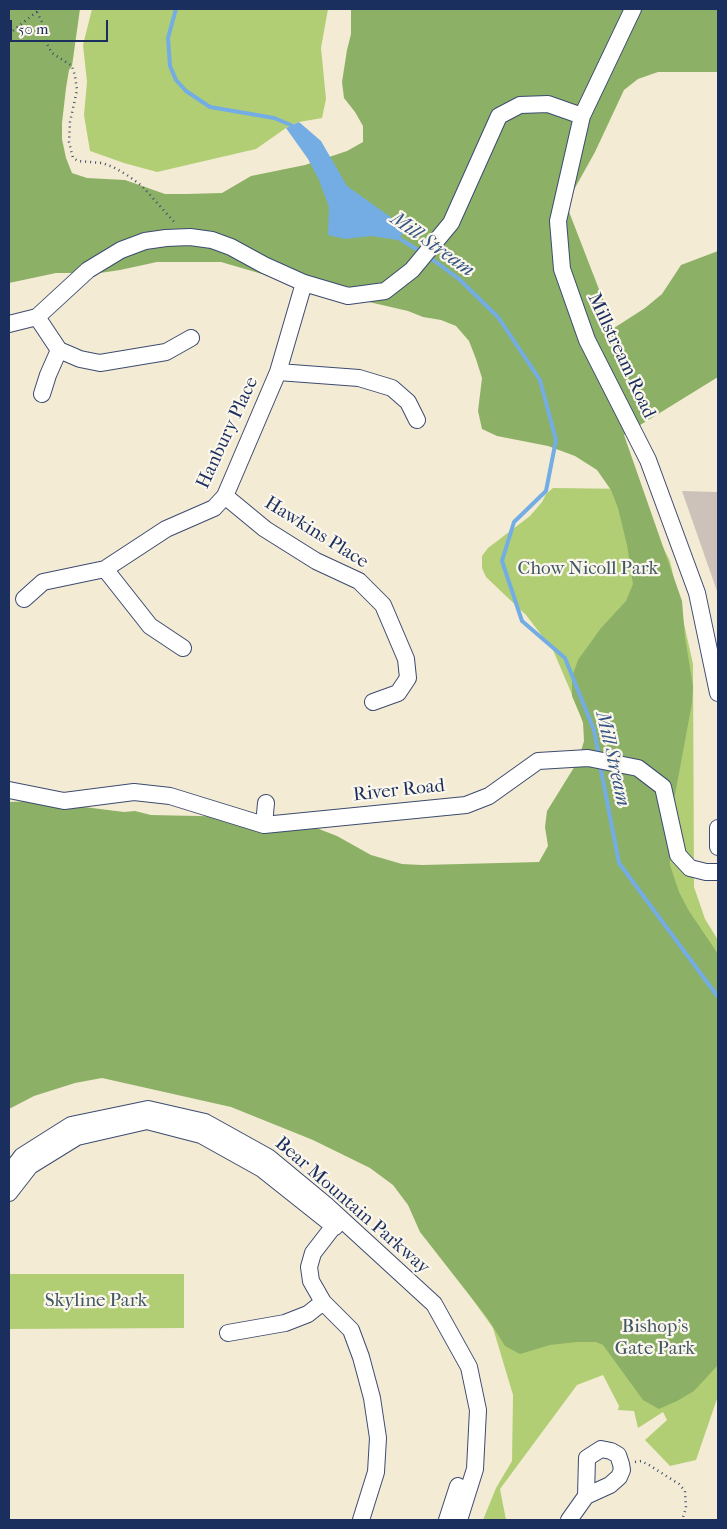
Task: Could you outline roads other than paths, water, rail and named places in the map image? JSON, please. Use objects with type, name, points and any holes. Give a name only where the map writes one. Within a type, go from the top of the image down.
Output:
[{"type":"street","name":"Millstream Road","points":[[633,9],[582,116],[558,222],[562,269],[587,340],[648,460],[697,593],[718,693]]},
{"type":"street","points":[[9,324],[36,317],[88,270],[121,250],[145,241],[190,237],[212,240],[231,247],[264,265],[304,283],[348,296],[385,291],[412,270],[451,223],[500,116],[520,105],[548,104],[582,116]]},
{"type":"street","name":"Hanbury Place","points":[[24,599],[43,582],[105,569],[166,529],[214,508],[225,496],[278,372],[304,283]]},
{"type":"street","points":[[36,317],[59,350],[80,359],[100,364],[166,352],[192,338]]},
{"type":"street","points":[[42,394],[59,350]]},
{"type":"street","points":[[278,372],[359,378],[392,388],[408,402],[417,420]]},
{"type":"street","name":"Hawkins Place","points":[[225,496],[266,529],[308,556],[359,581],[383,605],[406,659],[408,678],[398,693],[373,702]]},
{"type":"street","points":[[105,569],[150,626],[183,648]]},
{"type":"street","name":"River Road","points":[[9,790],[64,801],[134,792],[170,796],[264,825],[466,804],[489,796],[538,762],[588,758],[638,768],[663,787],[678,855],[690,868],[706,872],[718,872]]},
{"type":"street","points":[[264,825],[266,803]]},
{"type":"street","points":[[718,828],[718,847]]},
{"type":"street","name":"Bear Mountain Parkway","points":[[9,1173],[22,1156],[71,1125],[148,1109],[205,1122],[276,1163],[428,1313],[458,1368],[467,1412],[465,1465],[446,1520]]},
{"type":"street","name":"Bear Mountain Parkway","points":[[9,1193],[30,1166],[77,1137],[147,1121],[201,1135],[262,1169],[337,1222],[434,1304],[468,1367],[478,1410],[475,1469],[459,1520]]},
{"type":"street","points":[[337,1222],[313,1253],[309,1267],[311,1281],[324,1302],[351,1330],[361,1357],[372,1398],[378,1438],[376,1472],[360,1520]]},
{"type":"street","points":[[228,1333],[285,1323],[308,1314],[324,1302]]},
{"type":"street","points":[[569,1520],[586,1496],[610,1485],[619,1477],[622,1464],[618,1455],[601,1449],[587,1458],[586,1496]]},
{"type":"water","points":[[299,122],[321,141],[347,186],[406,228],[398,240],[371,236],[345,239],[328,235],[329,207],[319,180],[308,159],[286,128]]},
{"type":"waterway","name":"Mill Stream","points":[[176,9],[168,38],[170,66],[176,80],[186,91],[210,107],[274,118],[291,125],[294,129]]},
{"type":"waterway","name":"Mill Stream","points":[[397,237],[421,252]]},
{"type":"waterway","name":"Mill Stream","points":[[429,257],[459,279],[498,317],[540,380],[556,440],[546,491],[514,522],[502,561],[522,621],[565,658],[594,730],[599,756]]},
{"type":"waterway","name":"Mill Stream","points":[[600,765],[619,863],[718,997]]},
{"type":"park label","name":"Chow Nicoll Park","points":[[588,569]]},
{"type":"park label","name":"Skyline Park","points":[[96,1301]]},
{"type":"park label","name":"Bishop's Gate Park","points":[[655,1338]]}]
